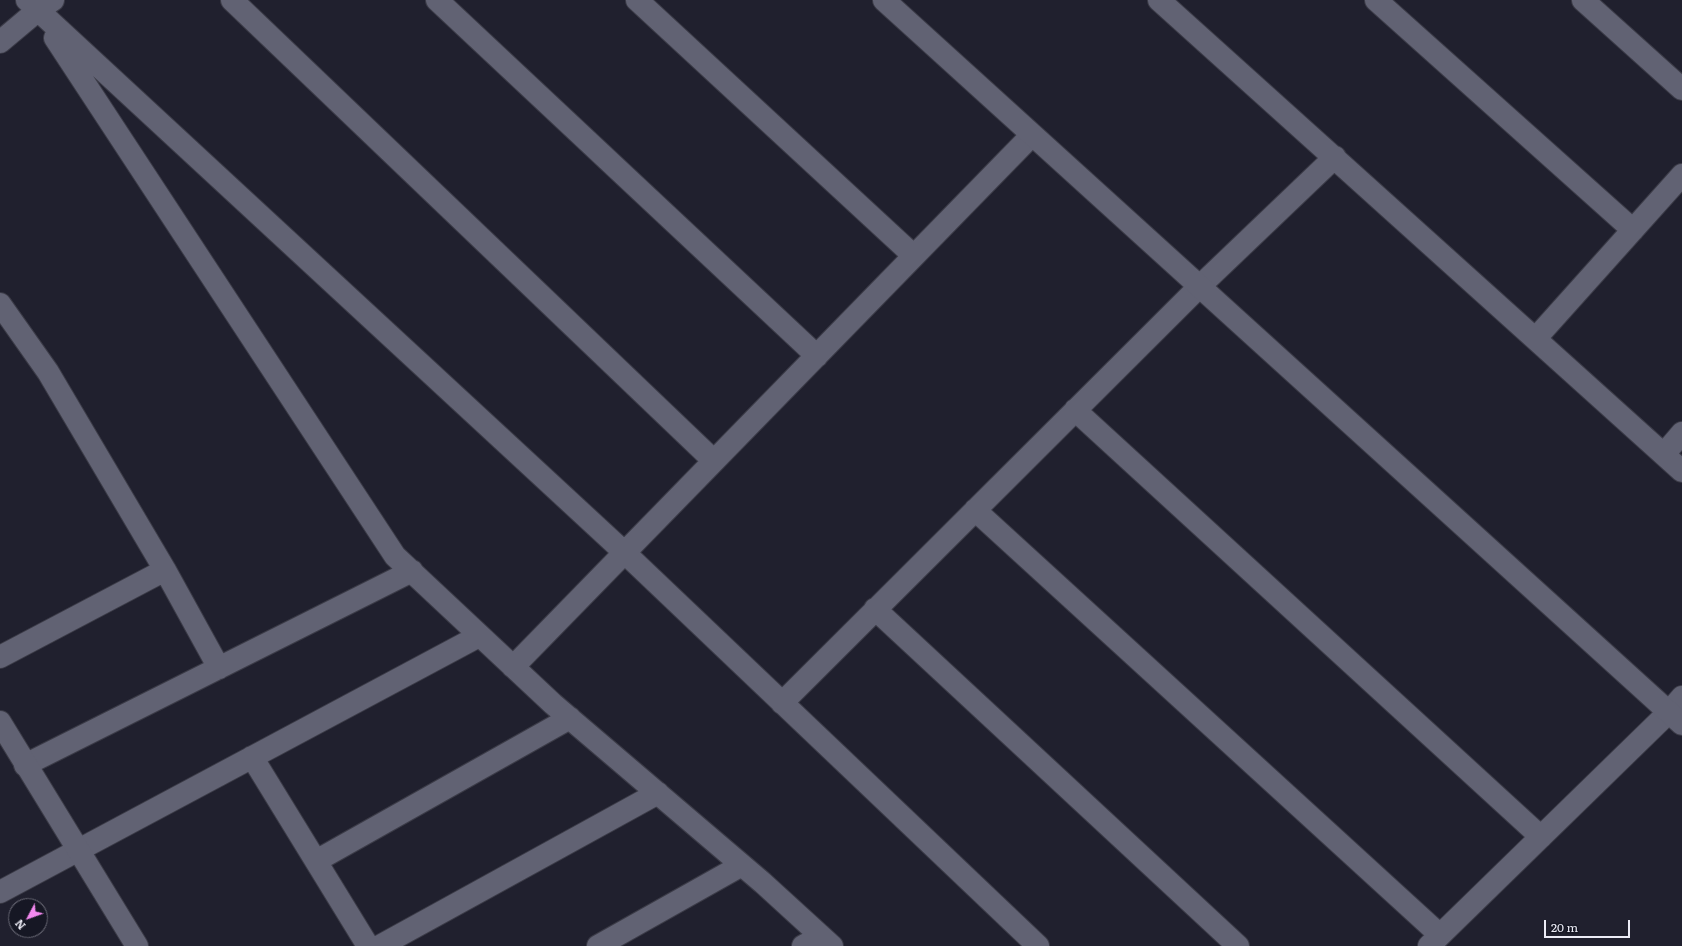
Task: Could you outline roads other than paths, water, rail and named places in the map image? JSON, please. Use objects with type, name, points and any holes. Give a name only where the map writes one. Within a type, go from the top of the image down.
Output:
[{"type":"street","points":[[232,0],[714,461]]},
{"type":"street","points":[[437,0],[817,356]]},
{"type":"street","points":[[637,0],[914,256]]},
{"type":"street","points":[[884,0],[1200,286],[1678,711],[1540,837],[1435,940],[975,510]]},
{"type":"street","points":[[1159,0],[1682,471]]},
{"type":"street","points":[[1376,0],[1633,230]]},
{"type":"street","points":[[1583,0],[1682,89]]},
{"type":"street","points":[[0,42],[39,4]]},
{"type":"street","points":[[39,4],[625,553],[1038,946]]},
{"type":"street","points":[[39,4],[395,556],[479,636],[570,718],[742,865],[818,943]]},
{"type":"street","points":[[513,667],[1032,135]]},
{"type":"street","points":[[782,703],[1200,286],[1335,157]]},
{"type":"street","points":[[1536,338],[1682,175]]},
{"type":"street","points":[[0,304],[48,372],[165,570],[219,668]]},
{"type":"street","points":[[1075,410],[1540,837]]},
{"type":"street","points":[[1664,454],[1682,434]]},
{"type":"street","points":[[0,657],[165,570]]},
{"type":"street","points":[[25,765],[412,571]]},
{"type":"street","points":[[876,609],[1238,946]]},
{"type":"street","points":[[0,892],[479,636]]},
{"type":"street","points":[[316,861],[570,718]]},
{"type":"street","points":[[0,722],[137,946]]},
{"type":"street","points":[[252,757],[368,946]]},
{"type":"street","points":[[380,946],[658,793]]},
{"type":"street","points":[[598,946],[742,865]]}]
